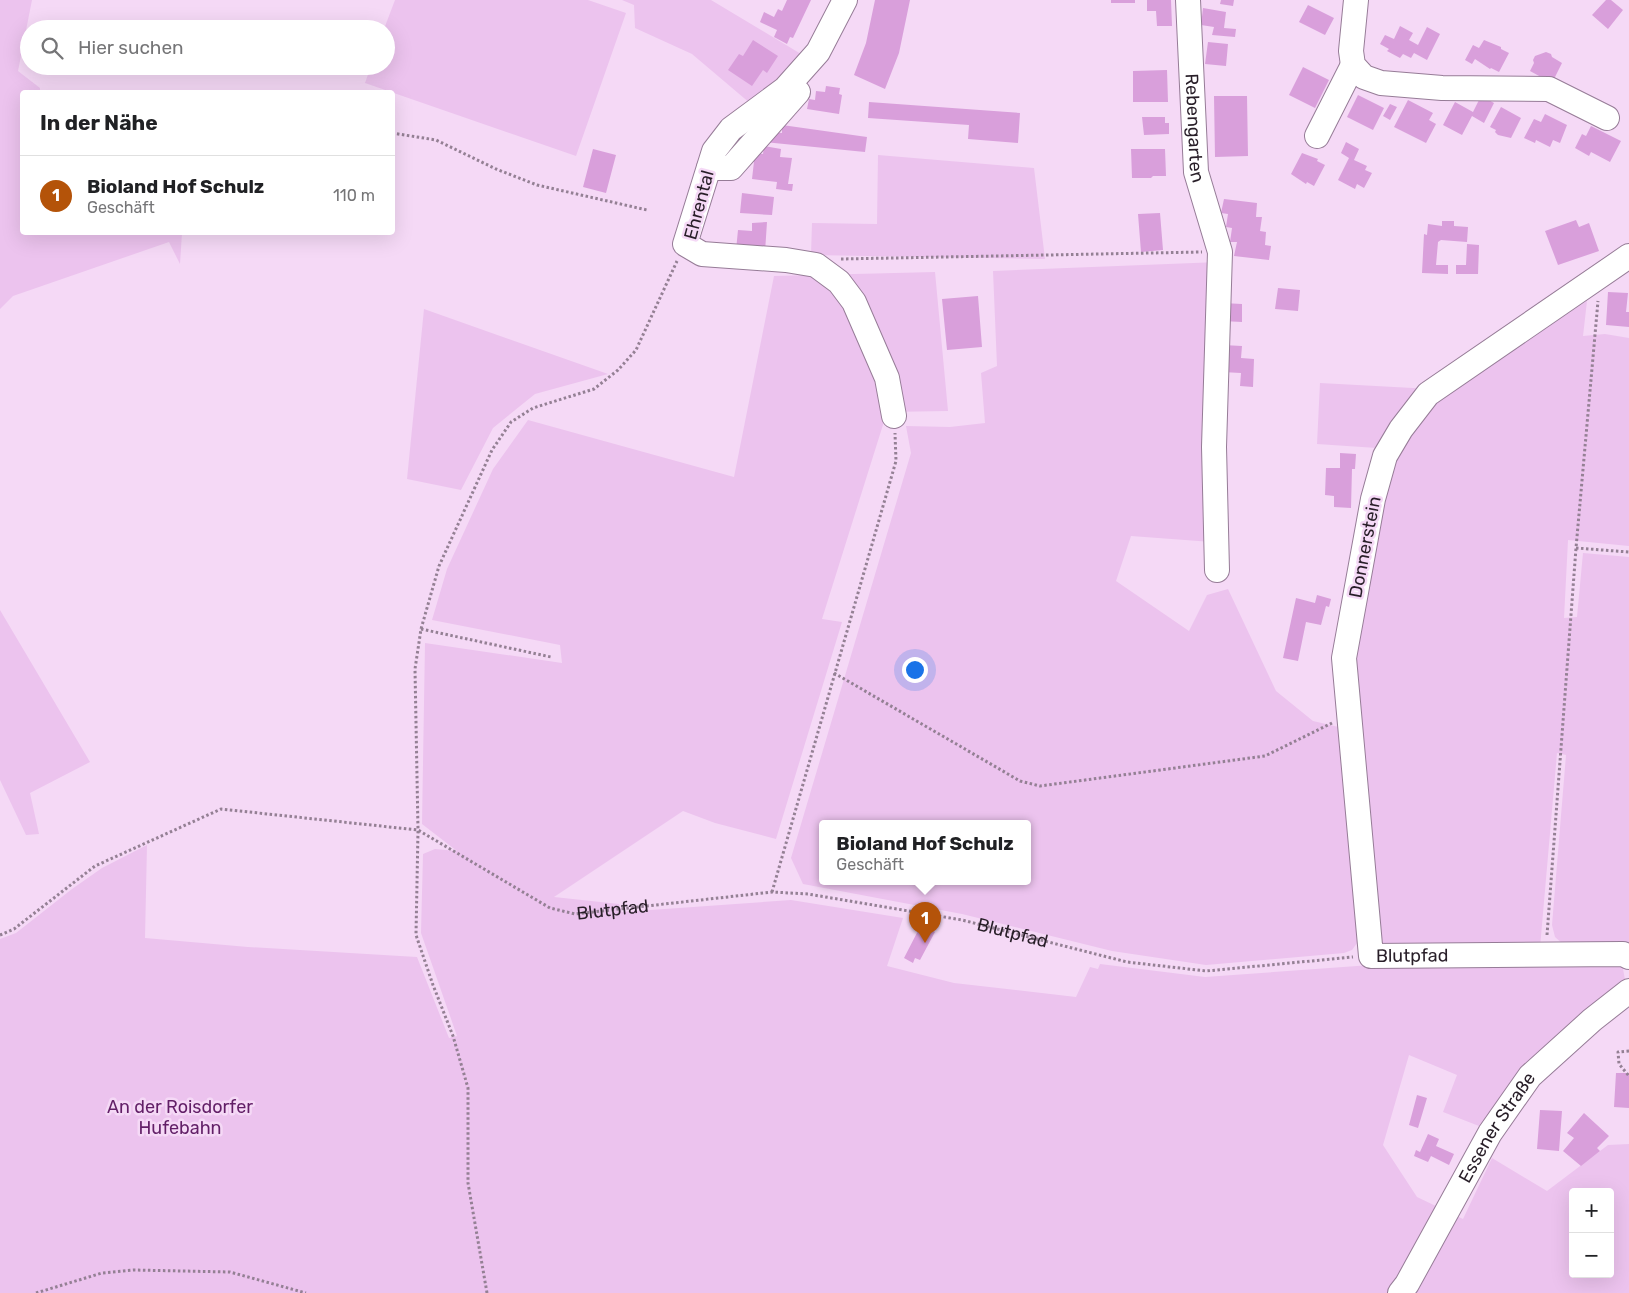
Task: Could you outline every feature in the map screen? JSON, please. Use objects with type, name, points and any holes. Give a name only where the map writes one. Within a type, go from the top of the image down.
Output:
[{"type":"street","name":"Ehrental","points":[[845,0],[818,52],[786,89],[731,129],[714,151],[685,244],[702,254],[786,260],[816,265],[839,282],[854,302],[888,378],[894,416]]},
{"type":"street","name":"Rebengarten","points":[[1188,0],[1196,172],[1220,252],[1214,447],[1217,570]]},
{"type":"street","points":[[1356,0],[1351,51],[1353,65],[1364,77],[1381,83],[1442,88],[1549,89],[1607,118]]},
{"type":"street","points":[[1317,136],[1353,65]]},
{"type":"street","name":"Donnerstein","points":[[1371,956],[1344,658],[1373,499],[1385,456],[1401,429],[1428,394],[1629,256]]},
{"type":"street","name":"Blutpfad","points":[[1371,956],[1545,953],[1624,954],[1629,957]]},
{"type":"street","name":"Essener Straße","points":[[1400,1293],[1407,1284],[1490,1133],[1530,1076],[1592,1020],[1629,991]]},
{"type":"path","points":[[395,133],[436,140],[496,169],[536,185],[647,210]]},
{"type":"path","points":[[487,1293],[468,1183],[468,1088],[453,1036],[416,935],[418,830],[415,669],[422,629],[439,566],[492,450],[512,422],[533,408],[594,388],[618,370],[636,350],[685,244]]},
{"type":"path","points":[[816,265],[827,259],[1220,252]]},
{"type":"path","points":[[1545,953],[1576,548],[1601,277]]},
{"type":"path","points":[[772,892],[896,461],[894,416]]},
{"type":"path","points":[[1576,548],[1629,552]]},
{"type":"path","points":[[422,629],[551,657]]},
{"type":"path","points":[[834,673],[1020,781],[1040,786],[1265,756],[1350,713]]},
{"type":"path","points":[[0,935],[14,929],[95,866],[221,809],[418,830]]},
{"type":"path","name":"Blutpfad","points":[[418,830],[550,908],[575,914],[772,892],[808,894],[962,920],[1127,962],[1206,972],[1371,956]]},
{"type":"path","points":[[1629,1051],[1618,1052],[1618,1064],[1629,1076]]},
{"type":"path","points":[[36,1293],[102,1273],[134,1270],[230,1272],[306,1293]]},
{"type":"green space","points":[[0,0],[32,0],[28,20],[20,20],[20,61],[18,71],[20,75],[23,75],[40,90],[20,90],[20,235],[182,235],[180,264],[169,242],[13,296],[0,309]]},
{"type":"green space","points":[[395,0],[588,0],[626,13],[576,156],[395,93],[395,90],[385,90],[365,83],[368,75],[395,75],[395,20],[387,20]]},
{"type":"green space","points":[[622,0],[711,0],[801,54],[784,78],[751,104],[692,54],[635,28],[634,5]]},
{"type":"green space","points":[[878,155],[1034,168],[1045,259],[811,255],[812,223],[877,224]]},
{"type":"green space","points":[[1219,262],[1212,542],[1131,536],[1116,581],[1189,631],[1207,595],[1228,589],[1276,691],[1313,721],[1343,728],[1360,939],[1352,950],[1344,953],[1206,965],[1112,951],[962,914],[803,884],[791,858],[911,453],[906,426],[950,427],[985,423],[981,373],[997,366],[993,271]]},
{"type":"green space","name":"An der Roisdorfer Hufebahn","points":[[935,272],[948,411],[887,412],[822,619],[842,622],[776,839],[715,823],[683,811],[554,897],[619,904],[622,912],[791,900],[903,918],[887,966],[954,983],[1076,997],[1090,967],[1098,969],[1100,964],[1205,977],[1385,964],[1361,748],[1356,661],[1380,501],[1377,448],[1317,444],[1320,383],[1450,390],[1587,301],[1583,336],[1605,334],[1629,338],[1629,546],[1568,540],[1564,618],[1577,617],[1583,553],[1629,557],[1629,948],[1564,945],[1555,937],[1552,925],[1566,755],[1557,753],[1539,959],[1622,963],[1625,980],[1525,1068],[1479,1126],[1443,1112],[1457,1075],[1409,1055],[1383,1145],[1417,1197],[1463,1219],[1492,1158],[1547,1191],[1608,1145],[1629,1144],[1629,1293],[0,1293],[0,939],[16,933],[102,868],[147,845],[145,938],[248,947],[417,957],[449,1038],[457,1036],[421,933],[423,854],[435,849],[457,851],[422,824],[425,643],[562,663],[560,645],[432,620],[447,569],[493,469],[528,420],[734,477],[774,276]]},
{"type":"green space","points":[[424,309],[608,374],[535,394],[493,428],[461,490],[407,479]]},
{"type":"green space","points":[[0,610],[90,762],[30,793],[39,834],[26,835],[0,780]]},
{"type":"building","points":[[787,0],[811,0],[793,38],[790,37],[787,44],[774,37],[777,30],[760,22],[764,12],[774,17],[778,9],[782,11]]},
{"type":"building","points":[[875,0],[910,0],[899,53],[885,89],[854,75],[866,43]]},
{"type":"building","points":[[1111,0],[1135,0],[1135,3],[1111,3]]},
{"type":"building","points":[[1147,0],[1171,0],[1172,26],[1157,26],[1156,11],[1147,11]]},
{"type":"building","points":[[1221,0],[1234,0],[1233,6],[1220,4]]},
{"type":"building","points":[[1606,0],[1611,0],[1623,10],[1608,29],[1592,15]]},
{"type":"building","points":[[1308,5],[1334,18],[1325,35],[1299,22]]},
{"type":"building","points":[[1203,8],[1226,12],[1224,28],[1236,29],[1235,37],[1212,35],[1214,27],[1201,25]]},
{"type":"building","points":[[1400,26],[1413,33],[1409,40],[1418,45],[1427,27],[1440,34],[1427,60],[1414,53],[1411,58],[1403,54],[1400,58],[1387,51],[1389,49],[1380,44],[1385,35],[1394,39]]},
{"type":"building","points":[[753,40],[778,56],[767,73],[763,70],[752,86],[728,70],[739,54],[743,56]]},
{"type":"building","points":[[1484,40],[1501,47],[1501,49],[1509,53],[1499,72],[1490,69],[1475,59],[1472,64],[1465,60],[1473,45],[1479,48]]},
{"type":"building","points":[[1208,42],[1228,44],[1226,66],[1205,64]]},
{"type":"building","points":[[1546,52],[1562,63],[1552,83],[1530,71],[1535,56]]},
{"type":"building","points":[[1303,67],[1329,80],[1315,108],[1289,95]]},
{"type":"building","points":[[1167,70],[1168,102],[1133,102],[1133,71]]},
{"type":"building","points":[[826,86],[840,88],[839,94],[842,95],[839,114],[807,109],[809,99],[815,100],[816,91],[825,92]]},
{"type":"building","points":[[1358,95],[1384,108],[1373,130],[1347,117]]},
{"type":"building","points":[[1214,96],[1247,96],[1248,156],[1215,157]]},
{"type":"building","points":[[1481,96],[1494,103],[1484,123],[1472,116],[1462,135],[1443,125],[1455,102],[1473,112]]},
{"type":"building","points":[[1408,100],[1433,113],[1429,120],[1436,124],[1426,143],[1394,127]]},
{"type":"building","points":[[869,102],[1020,113],[1018,143],[968,139],[969,125],[868,118]]},
{"type":"building","points":[[1390,104],[1397,107],[1390,120],[1383,116]]},
{"type":"building","points":[[1501,107],[1521,118],[1511,138],[1498,135],[1495,132],[1496,130],[1490,127]]},
{"type":"building","points":[[1545,114],[1567,125],[1560,143],[1553,140],[1550,147],[1536,140],[1535,143],[1524,138],[1534,119],[1541,122]]},
{"type":"building","points":[[1142,117],[1165,117],[1165,123],[1169,123],[1169,134],[1144,135]]},
{"type":"building","points":[[782,125],[867,137],[865,152],[764,142],[765,131],[782,133]]},
{"type":"building","points":[[1591,126],[1621,141],[1610,162],[1591,152],[1589,156],[1575,148],[1582,134],[1586,136]]},
{"type":"building","points":[[1346,142],[1359,149],[1354,160],[1367,166],[1365,170],[1372,173],[1364,188],[1357,184],[1355,189],[1338,180],[1349,158],[1341,153]]},
{"type":"building","points":[[764,146],[781,149],[780,157],[792,158],[788,184],[793,184],[792,191],[776,189],[777,182],[752,179],[755,153],[763,154]]},
{"type":"building","points":[[593,149],[616,155],[606,193],[583,187]]},
{"type":"building","points":[[1131,149],[1165,149],[1166,176],[1132,178]]},
{"type":"building","points":[[1302,153],[1318,159],[1317,161],[1325,165],[1314,186],[1307,182],[1306,184],[1291,174]]},
{"type":"building","points":[[742,193],[774,197],[772,215],[740,213]]},
{"type":"building","points":[[1224,199],[1257,203],[1256,217],[1262,217],[1260,231],[1266,232],[1265,245],[1271,246],[1269,260],[1234,256],[1237,242],[1230,242],[1232,228],[1226,227],[1228,214],[1221,213]]},
{"type":"building","points":[[1160,213],[1163,250],[1141,252],[1138,214]]},
{"type":"building","points":[[1576,220],[1579,227],[1589,223],[1599,251],[1558,265],[1545,231]]},
{"type":"building","points":[[1442,221],[1454,221],[1454,226],[1468,227],[1467,242],[1441,240],[1438,242],[1436,265],[1448,265],[1448,274],[1422,273],[1424,234],[1427,235],[1428,224],[1442,226]]},
{"type":"building","points":[[767,222],[765,252],[736,250],[738,230],[752,231],[752,223]]},
{"type":"building","points":[[1467,244],[1479,245],[1478,274],[1456,274],[1456,265],[1466,265]]},
{"type":"building","points":[[1278,288],[1300,290],[1298,311],[1275,309]]},
{"type":"building","points":[[1608,292],[1628,293],[1626,312],[1629,312],[1629,327],[1606,325]]},
{"type":"building","points":[[978,296],[982,347],[947,350],[942,299]]},
{"type":"building","points":[[1223,303],[1242,304],[1242,322],[1222,321]]},
{"type":"building","points":[[1223,345],[1242,346],[1241,358],[1254,359],[1253,387],[1240,386],[1241,373],[1222,372]]},
{"type":"building","points":[[1340,453],[1356,454],[1355,469],[1352,469],[1351,508],[1334,507],[1334,496],[1325,495],[1326,468],[1340,468]]},
{"type":"building","points":[[1317,595],[1331,599],[1329,607],[1326,606],[1321,625],[1306,622],[1298,661],[1283,658],[1296,598],[1315,603]]},
{"type":"building","points":[[921,925],[935,932],[920,960],[915,958],[913,963],[904,958]]},
{"type":"building","points":[[1616,1073],[1629,1073],[1629,1108],[1614,1107]]},
{"type":"building","points":[[1417,1095],[1427,1098],[1418,1128],[1409,1125]]},
{"type":"building","points":[[1540,1110],[1562,1111],[1559,1151],[1537,1149]]},
{"type":"building","points":[[1584,1113],[1609,1136],[1597,1148],[1600,1151],[1581,1166],[1563,1151],[1574,1138],[1567,1133]]},
{"type":"building","points":[[1428,1134],[1439,1139],[1436,1146],[1454,1154],[1449,1165],[1431,1156],[1428,1162],[1414,1156],[1416,1150],[1420,1152]]},
{"type":"place","name":"Bioland Hof Schulz","points":[[925,943]]}]
